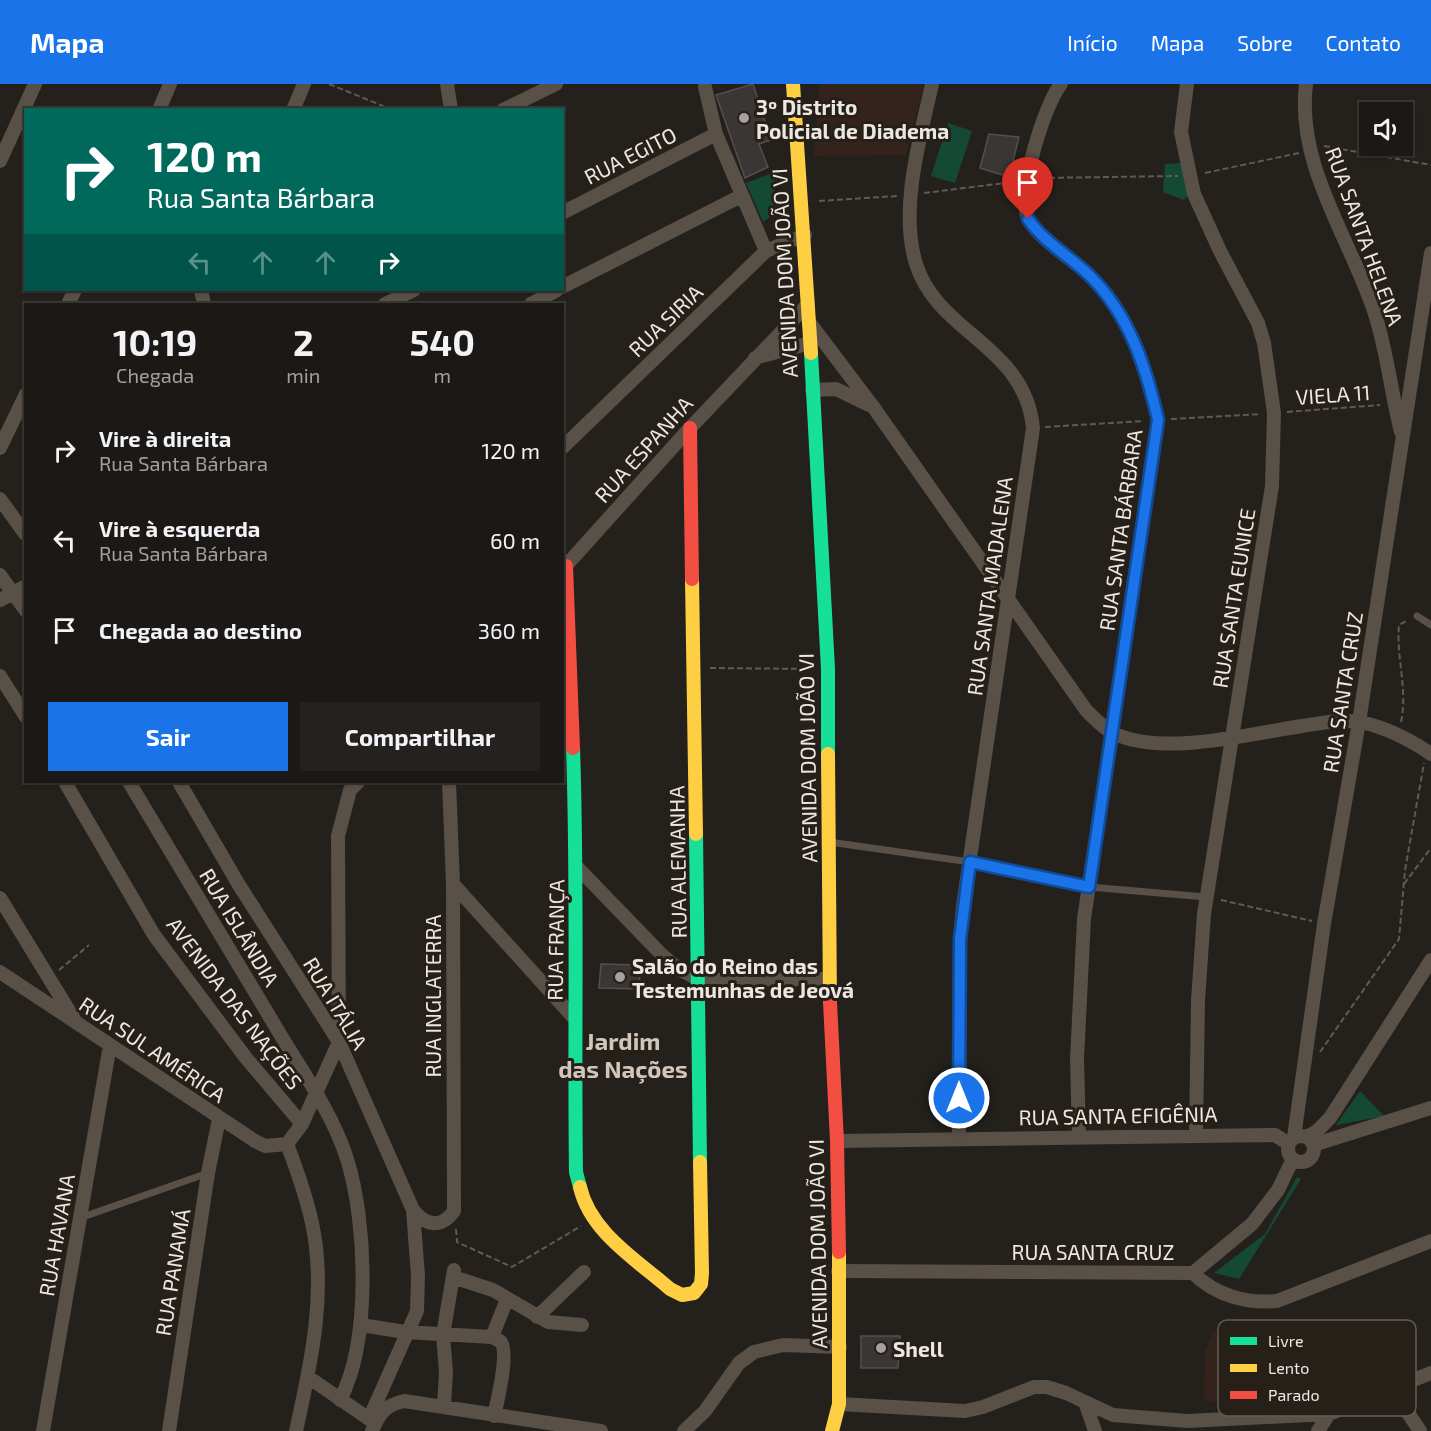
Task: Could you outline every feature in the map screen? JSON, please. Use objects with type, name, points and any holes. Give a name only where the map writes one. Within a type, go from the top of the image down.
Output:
[{"type":"street","points":[[24,108],[35,84]]},
{"type":"street","points":[[160,108],[170,84]]},
{"type":"street","points":[[294,108],[304,84]]},
{"type":"street","points":[[447,84],[451,108]]},
{"type":"street","points":[[507,108],[556,84]]},
{"type":"street","name":"AVENIDA DOM JOÃO VI","points":[[793,84],[805,235],[828,669],[829,980],[837,1141],[840,1347],[838,1404],[832,1431]]},
{"type":"street","name":"RUA SANTA MADALENA","points":[[932,84],[910,195],[913,247],[917,266],[938,300],[1014,374],[1031,409],[1033,428],[960,939],[959,1137]]},
{"type":"street","name":"RUA SANTA BÁRBARA","points":[[1061,84],[1048,105],[1028,180],[1025,206],[1028,219],[1035,229],[1090,276],[1119,312],[1149,379],[1158,420],[1111,732],[1082,947],[1077,1059],[1079,1136]]},
{"type":"street","name":"RUA SANTA EUNICE","points":[[1187,84],[1181,132],[1190,176],[1200,212],[1258,323],[1264,343],[1274,413],[1272,486],[1206,897],[1198,1000],[1196,1135]]},
{"type":"street","name":"RUA SANTA HELENA","points":[[1306,84],[1304,118],[1310,151],[1374,313],[1402,437]]},
{"type":"street","points":[[704,85],[717,134],[741,196],[766,251]]},
{"type":"street","points":[[0,161],[24,108]]},
{"type":"street","name":"RUA EGITO","points":[[564,212],[717,134]]},
{"type":"street","points":[[564,286],[741,196]]},
{"type":"street","name":"RUA SIRIA","points":[[564,446],[766,251],[805,235]]},
{"type":"street","name":"RUA SANTA CRUZ","points":[[1301,1141],[1324,924],[1359,722],[1431,253]]},
{"type":"street","points":[[387,303],[412,291]]},
{"type":"street","points":[[533,303],[555,291]]},
{"type":"street","name":"RUA ESPANHA","points":[[564,568],[690,428],[808,304]]},
{"type":"street","points":[[809,322],[874,408],[1086,710],[1111,732],[1127,739],[1154,743],[1233,736],[1331,722],[1359,722],[1399,733],[1429,749]]},
{"type":"street","points":[[755,358],[810,343]]},
{"type":"street","points":[[836,390],[840,364]]},
{"type":"street","points":[[812,390],[836,390],[874,408]]},
{"type":"street","points":[[0,448],[24,398]]},
{"type":"street","name":"RUA ALEMANHA","points":[[690,428],[700,980],[702,1273],[701,1284],[694,1293]]},
{"type":"street","points":[[0,499],[24,532]]},
{"type":"street","name":"RUA FRANÇA","points":[[564,568],[577,867],[574,1018],[576,1172],[584,1201],[593,1219],[612,1240],[670,1289],[682,1295],[694,1293]]},
{"type":"street","points":[[0,575],[20,589],[24,604]]},
{"type":"street","points":[[0,600],[20,589]]},
{"type":"street","points":[[0,676],[24,714]]},
{"type":"street","name":"AVENIDA DAS NAÇÕES","points":[[66,783],[154,935],[246,1058],[302,1124]]},
{"type":"street","name":"RUA ISLÂNDIA","points":[[130,783],[316,1094],[341,1142],[355,1192],[361,1248],[361,1325],[355,1365],[340,1400]]},
{"type":"street","name":"RUA ITÁLIA","points":[[179,783],[251,905],[339,1042],[412,1210],[418,1295],[413,1322],[405,1332],[372,1425]]},
{"type":"street","name":"RUA INGLATERRA","points":[[448,783],[453,884],[454,1211]]},
{"type":"street","points":[[296,1431],[315,1333],[315,1252],[307,1202],[287,1144],[302,1124],[339,1042],[339,836],[354,784]]},
{"type":"street","points":[[577,867],[663,956],[679,969],[700,980],[829,980]]},
{"type":"street","points":[[453,884],[574,1018]]},
{"type":"street","points":[[0,898],[76,1023]]},
{"type":"street","points":[[1301,1141],[1313,1153],[1301,1162],[1293,1159],[1288,1152],[1301,1141],[1317,1131],[1330,1118],[1431,960]]},
{"type":"street","name":"RUA SUL AMÉRICA","points":[[0,972],[219,1119],[265,1146],[287,1144]]},
{"type":"street","name":"RUA HAVANA","points":[[43,1431],[110,1046]]},
{"type":"street","points":[[1301,1141],[1431,1108]]},
{"type":"street","name":"RUA PANAMÁ","points":[[169,1431],[208,1173],[219,1119]]},
{"type":"street","name":"RUA SANTA EFIGÊNIA","points":[[837,1141],[959,1137],[1196,1135],[1275,1135],[1301,1141]]},
{"type":"street","name":"RUA SANTA CRUZ","points":[[838,1271],[1193,1273],[1252,1224],[1278,1190],[1293,1159]]},
{"type":"street","points":[[412,1210],[427,1224],[445,1222],[454,1211]]},
{"type":"street","points":[[1193,1273],[1212,1289],[1235,1297],[1257,1303],[1277,1301],[1431,1241]]},
{"type":"street","points":[[537,1317],[584,1272]]},
{"type":"street","points":[[444,1406],[446,1372],[443,1335],[454,1273],[507,1299],[537,1317],[560,1324],[582,1325]]},
{"type":"street","points":[[492,1337],[507,1299]]},
{"type":"street","points":[[361,1325],[405,1332],[492,1337],[500,1342],[503,1348],[501,1381],[494,1416]]},
{"type":"street","points":[[684,1431],[705,1411],[739,1363],[754,1352],[783,1345],[840,1347]]},
{"type":"street","points":[[1416,1379],[1431,1373]]},
{"type":"street","points":[[308,1377],[372,1425],[384,1408],[392,1403],[404,1401],[494,1416],[528,1426],[602,1431]]},
{"type":"street","points":[[838,1404],[965,1411],[983,1407],[1034,1387],[1047,1387],[1066,1393],[1086,1405],[1113,1415],[1187,1421],[1288,1416]]},
{"type":"street","points":[[1086,1405],[1095,1431]]},
{"type":"street","points":[[1318,1431],[1328,1416]]},
{"type":"street","points":[[1410,1416],[1420,1431]]},
{"type":"lane","points":[[1417,616],[1431,626]]},
{"type":"lane","points":[[829,842],[970,862],[1089,887],[1206,897]]},
{"type":"lane","points":[[80,1218],[208,1173]]},
{"type":"path","points":[[329,84],[388,108]]},
{"type":"path","points":[[801,202],[910,195],[1049,177],[1190,176],[1310,151],[1323,146],[1431,165]]},
{"type":"path","name":"VIELA 11","points":[[1274,413],[1394,405]]},
{"type":"path","points":[[1399,733],[1404,690],[1397,640],[1399,625],[1417,616]]},
{"type":"path","points":[[695,668],[828,669]]},
{"type":"path","points":[[1314,1060],[1399,939],[1404,885],[1429,749]]},
{"type":"path","points":[[1404,885],[1431,848]]},
{"type":"path","points":[[1206,897],[1324,924]]},
{"type":"path","points":[[49,978],[88,945]]},
{"type":"path","points":[[454,1211],[457,1242],[512,1267],[593,1219]]},
{"type":"shaded area","points":[[819,84],[924,84],[906,155],[814,156]]},
{"type":"shaded area","points":[[1214,1330],[1218,1330],[1218,1402],[1204,1401],[1205,1351]]},
{"type":"green space","points":[[948,123],[972,131],[955,183],[931,176]]},
{"type":"green space","points":[[1184,163],[1192,190],[1184,200],[1163,192],[1165,164]]},
{"type":"green space","points":[[775,172],[773,215],[763,222],[746,183]]},
{"type":"green space","points":[[1360,1091],[1384,1116],[1336,1125]]},
{"type":"green space","points":[[1297,1177],[1301,1179],[1239,1279],[1214,1273],[1265,1234]]},
{"type":"building","name":"3º Distrito Policial de Diadema","points":[[753,84],[771,140],[759,144],[768,167],[745,178],[716,95]]},
{"type":"building","points":[[989,134],[1019,137],[1009,177],[980,168]]},
{"type":"building","name":"Salão do Reino das Testemunhas de Jeová","points":[[601,964],[639,965],[640,989],[599,988]]},
{"type":"building","name":"Shell","points":[[861,1336],[900,1336],[898,1368],[861,1368]]},
{"type":"traffic: fast","points":[[811,353],[828,669],[828,754]]},
{"type":"traffic: fast","points":[[573,748],[576,1172],[580,1187]]},
{"type":"traffic: fast","points":[[696,834],[700,1162]]},
{"type":"traffic: slow","points":[[793,84],[811,353]]},
{"type":"traffic: slow","points":[[692,579],[696,834]]},
{"type":"traffic: slow","points":[[828,754],[830,1002]]},
{"type":"traffic: slow","points":[[580,1187],[585,1203],[594,1218],[616,1244],[670,1289],[682,1295],[694,1293],[701,1284],[702,1273],[700,1162]]},
{"type":"traffic: slow","points":[[832,1431],[839,1404],[839,1252]]},
{"type":"traffic: jam","points":[[690,428],[692,579]]},
{"type":"traffic: jam","points":[[566,566],[573,748]]},
{"type":"traffic: jam","points":[[830,1002],[837,1141],[839,1252]]},
{"type":"place","name":"3º Distrito Policial de Diadema","points":[[744,118]]},
{"type":"place","name":"Salão do Reino das Testemunhas de Jeová","points":[[620,977]]},
{"type":"place","name":"Shell","points":[[881,1348]]},
{"type":"district","name":"Jardim das Nações","points":[[623,1054]]},
{"type":"route","points":[[959,1098],[960,939],[970,862],[1089,887],[1158,420],[1149,379],[1119,312],[1090,276],[1035,229],[1028,219]]}]
